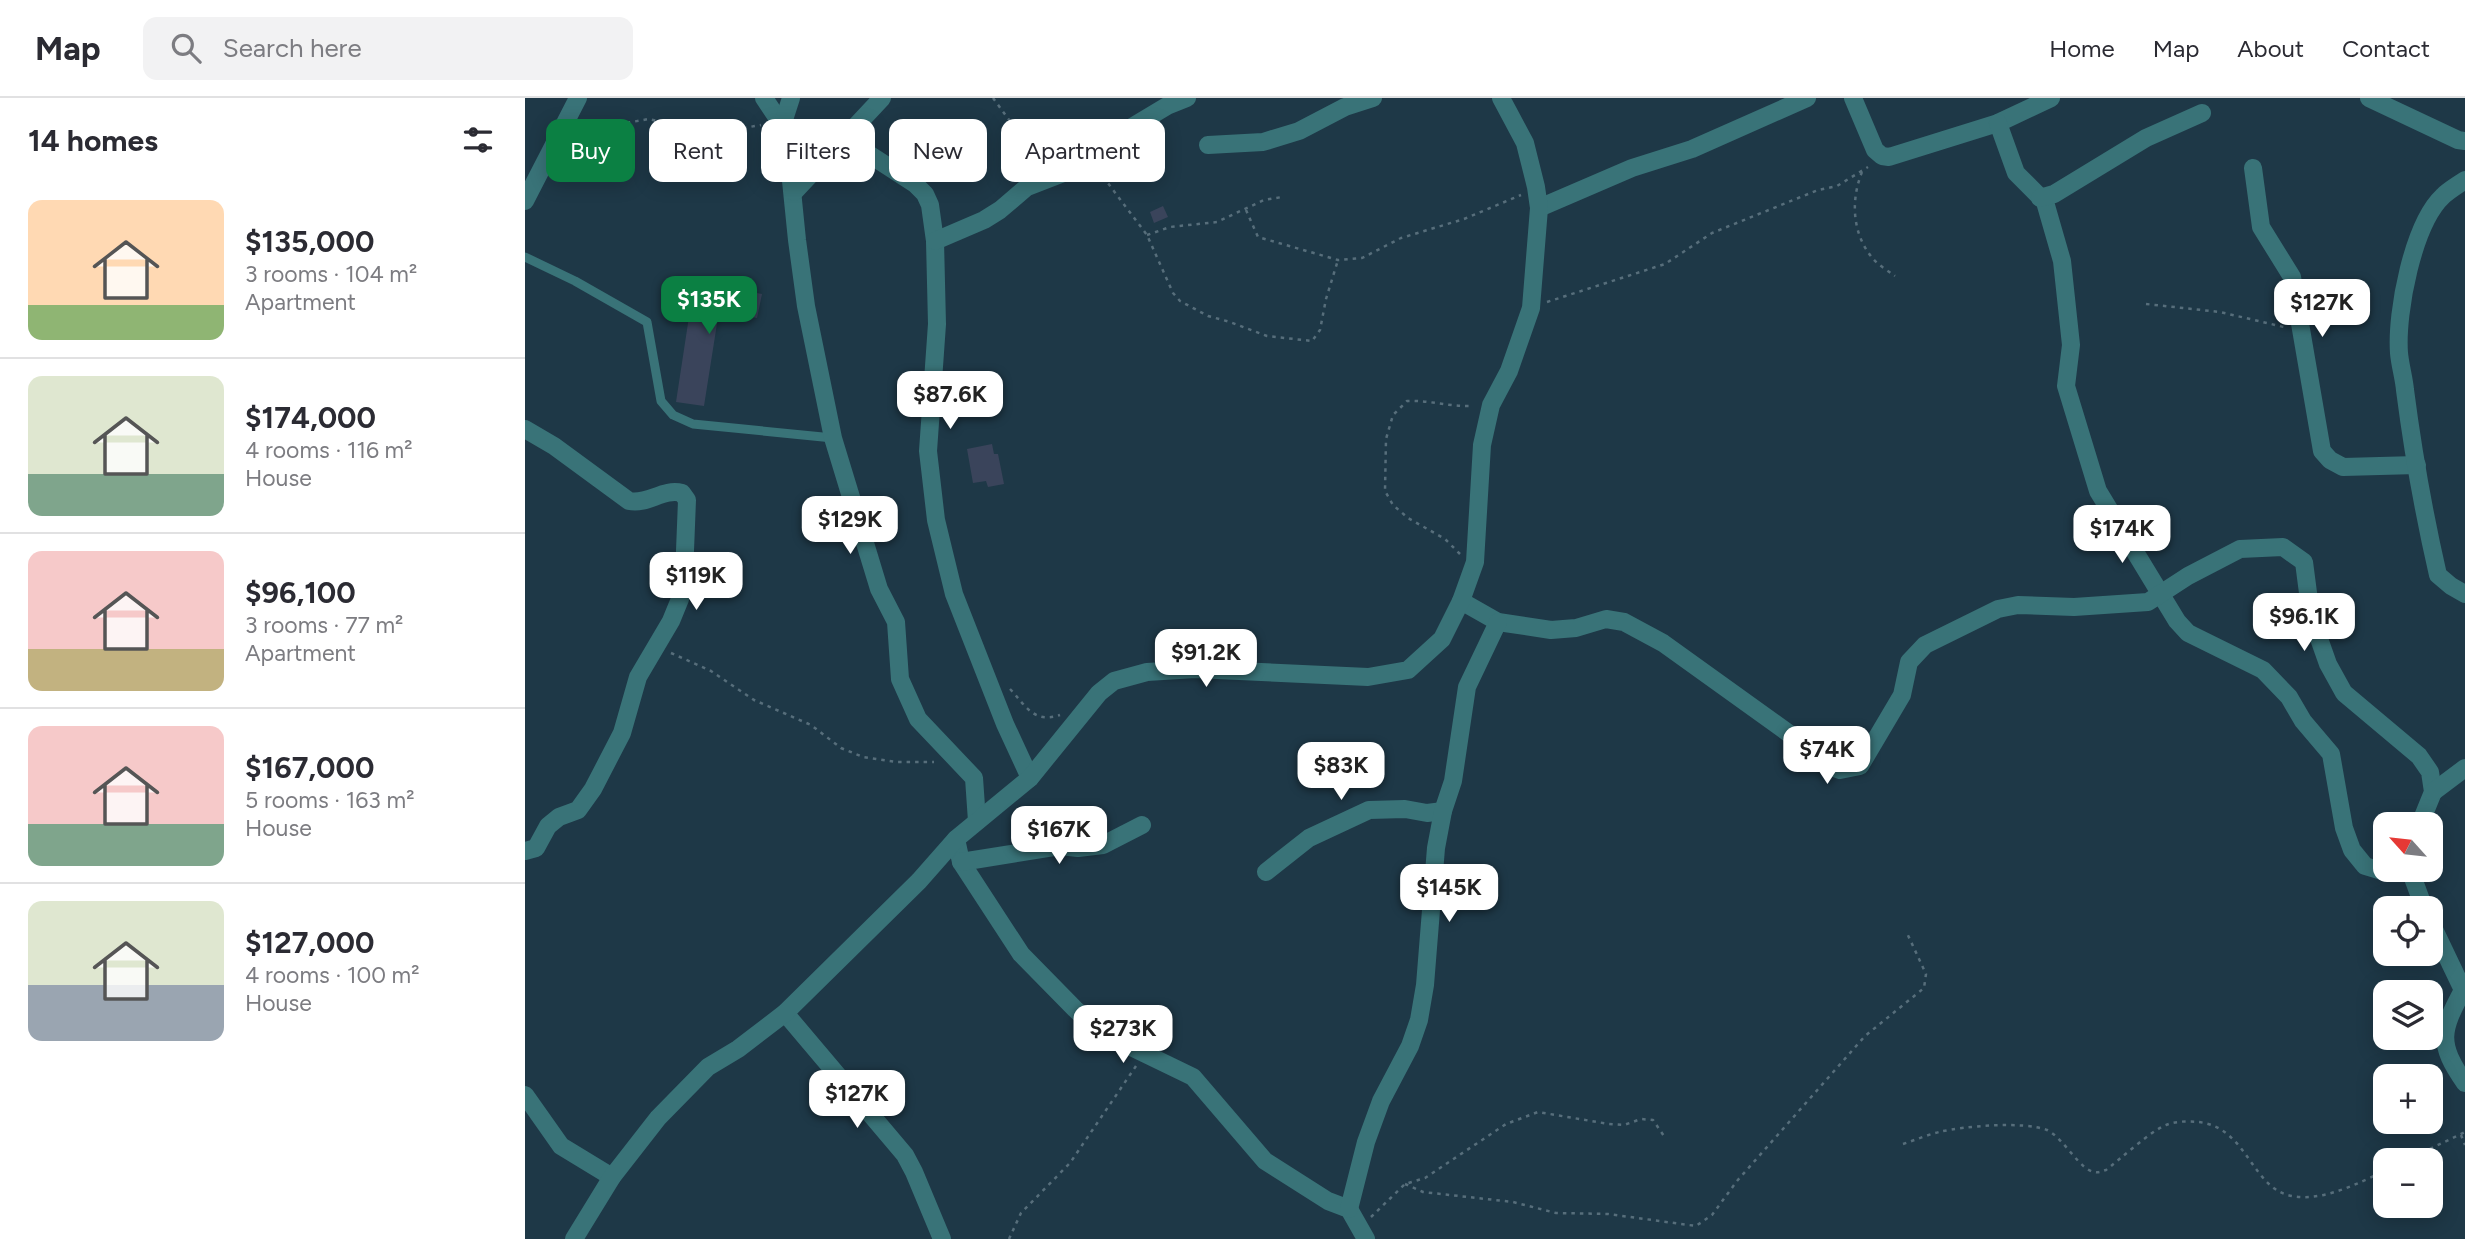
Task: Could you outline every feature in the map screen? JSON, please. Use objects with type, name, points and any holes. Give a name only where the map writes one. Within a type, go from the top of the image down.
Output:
[{"type":"street","points":[[525,201],[578,98]]},
{"type":"street","points":[[764,98],[776,119]]},
{"type":"street","points":[[781,119],[790,98]]},
{"type":"street","points":[[862,119],[882,98]]},
{"type":"street","points":[[1145,119],[1187,98]]},
{"type":"street","points":[[1208,145],[1263,142],[1299,131],[1345,107],[1373,98]]},
{"type":"street","points":[[574,1239],[612,1177],[658,1118],[708,1067],[738,1049],[785,1013],[919,881],[956,839],[1030,778],[1099,693],[1114,681],[1147,673],[1195,669],[1368,677],[1408,670],[1442,639],[1461,601],[1475,562],[1482,445],[1490,405],[1509,371],[1531,308],[1539,208],[1536,187],[1525,144],[1501,98]]},
{"type":"street","points":[[1539,208],[1632,168],[1692,149],[1807,98]]},
{"type":"street","points":[[1853,98],[1875,150],[1882,156],[1889,157],[1998,124],[2051,98]]},
{"type":"street","points":[[2369,98],[2465,141]]},
{"type":"street","points":[[2041,198],[2055,194],[2146,138],[2202,113]]},
{"type":"street","points":[[1998,124],[2016,173],[2045,202],[2062,261],[2071,345],[2066,386],[2098,491],[2177,621],[2188,633],[2263,670],[2289,697],[2303,721],[2331,754],[2344,828],[2352,850],[2365,866],[2385,872],[2410,870],[2420,896]]},
{"type":"street","points":[[875,158],[915,184],[925,194],[930,205],[935,241],[937,324],[928,451],[936,520],[954,594],[1005,724],[1030,778]]},
{"type":"street","points":[[2253,168],[2261,227],[2292,277],[2322,452],[2343,467],[2417,465]]},
{"type":"street","points":[[2465,180],[2443,195],[2430,211],[2421,230],[2407,273],[2400,319],[2399,353],[2438,575],[2465,594]]},
{"type":"street","points":[[793,182],[806,306],[833,438],[879,589],[895,622],[900,679],[918,719],[974,778],[977,821]]},
{"type":"street","points":[[794,192],[803,182]]},
{"type":"street","points":[[935,241],[984,220],[1027,187],[1041,182]]},
{"type":"street","points":[[525,429],[554,446],[629,501],[638,503],[673,491],[685,495],[687,500],[684,576],[680,600],[657,647],[638,677],[622,733],[593,789],[578,810],[559,817],[548,826],[536,848],[525,851]]},
{"type":"street","points":[[1461,601],[1498,622],[1551,631],[1576,628],[1606,619],[1624,622],[1663,643],[1805,745],[1829,766],[1840,770],[1860,766],[1902,695],[1909,662],[1925,645],[1998,609],[2018,605],[2074,607],[2148,602],[2188,576],[2240,549],[2283,547],[2304,562],[2311,616],[2328,664],[2344,693],[2419,756],[2430,772],[2433,792],[2425,812]]},
{"type":"street","points":[[1349,1209],[1366,1142],[1381,1101],[1410,1046],[1419,1020],[1425,985],[1436,848],[1443,811],[1453,781],[1467,687],[1498,622]]},
{"type":"street","points":[[2433,792],[2465,768]]},
{"type":"street","points":[[1266,872],[1309,838],[1370,810],[1405,809],[1427,813],[1443,811]]},
{"type":"street","points":[[961,862],[1060,846],[1078,848],[1103,845],[1142,825]]},
{"type":"street","points":[[956,839],[961,862],[1021,954],[1100,1032],[1193,1077],[1265,1161],[1328,1201],[1349,1209],[1363,1233]]},
{"type":"street","points":[[2443,948],[2463,990],[2446,1021],[2446,1052],[2465,1083]]},
{"type":"street","points":[[785,1013],[905,1155],[942,1239]]},
{"type":"street","points":[[525,1096],[561,1146],[612,1177]]},
{"type":"lane","points":[[525,257],[575,281],[647,322],[661,401],[673,415],[694,424],[833,438]]},
{"type":"path","points":[[993,98],[1008,119]]},
{"type":"path","points":[[635,121],[649,119],[708,134],[761,128]]},
{"type":"path","points":[[1531,308],[1665,264],[1712,233],[1818,190],[1837,186],[1862,172],[1882,156]]},
{"type":"path","points":[[1862,172],[1856,186],[1854,211],[1859,236],[1871,257],[1895,276]]},
{"type":"path","points":[[1108,182],[1147,235],[1173,293],[1186,306],[1208,316],[1267,336],[1314,340],[1320,330],[1338,260]]},
{"type":"path","points":[[1246,209],[1258,237],[1338,260],[1362,258],[1401,238],[1464,219],[1536,187]]},
{"type":"path","points":[[1147,235],[1170,227],[1217,222],[1264,200],[1282,197]]},
{"type":"path","points":[[2146,304],[2220,312],[2301,331]]},
{"type":"path","points":[[1475,562],[1457,552],[1444,539],[1408,518],[1393,505],[1385,491],[1386,439],[1393,415],[1407,401],[1422,400],[1451,407],[1490,405]]},
{"type":"path","points":[[657,647],[711,671],[754,700],[811,725],[841,748],[863,757],[897,762],[958,761]]},
{"type":"path","points":[[1003,680],[1036,717],[1049,719],[1070,711]]},
{"type":"path","points":[[1405,1184],[1423,1192],[1513,1202],[1556,1213],[1608,1214],[1696,1226],[1712,1215],[1737,1181],[1865,1036],[1924,988],[1926,974],[1906,931]]},
{"type":"path","points":[[1009,1239],[1021,1213],[1070,1163],[1144,1054]]},
{"type":"path","points":[[1363,1233],[1405,1184],[1425,1178],[1506,1124],[1538,1112],[1609,1124],[1624,1125],[1641,1119],[1653,1120],[1666,1139]]},
{"type":"path","points":[[1903,1144],[1939,1132],[1965,1128],[2029,1125],[2060,1139],[2086,1168],[2094,1172],[2106,1170],[2165,1125],[2187,1121],[2207,1123],[2228,1133],[2267,1182],[2276,1190],[2293,1196],[2325,1195],[2373,1176]]},
{"type":"path","points":[[2432,1148],[2463,1133],[2465,1145]]},
{"type":"building","points":[[1163,206],[1168,217],[1154,223],[1150,212]]},
{"type":"building","points":[[698,282],[762,294],[757,318],[719,311],[704,406],[676,402],[690,310],[693,310]]},
{"type":"building","points":[[992,444],[994,454],[998,454],[1004,484],[988,487],[986,481],[973,483],[967,449]]}]
